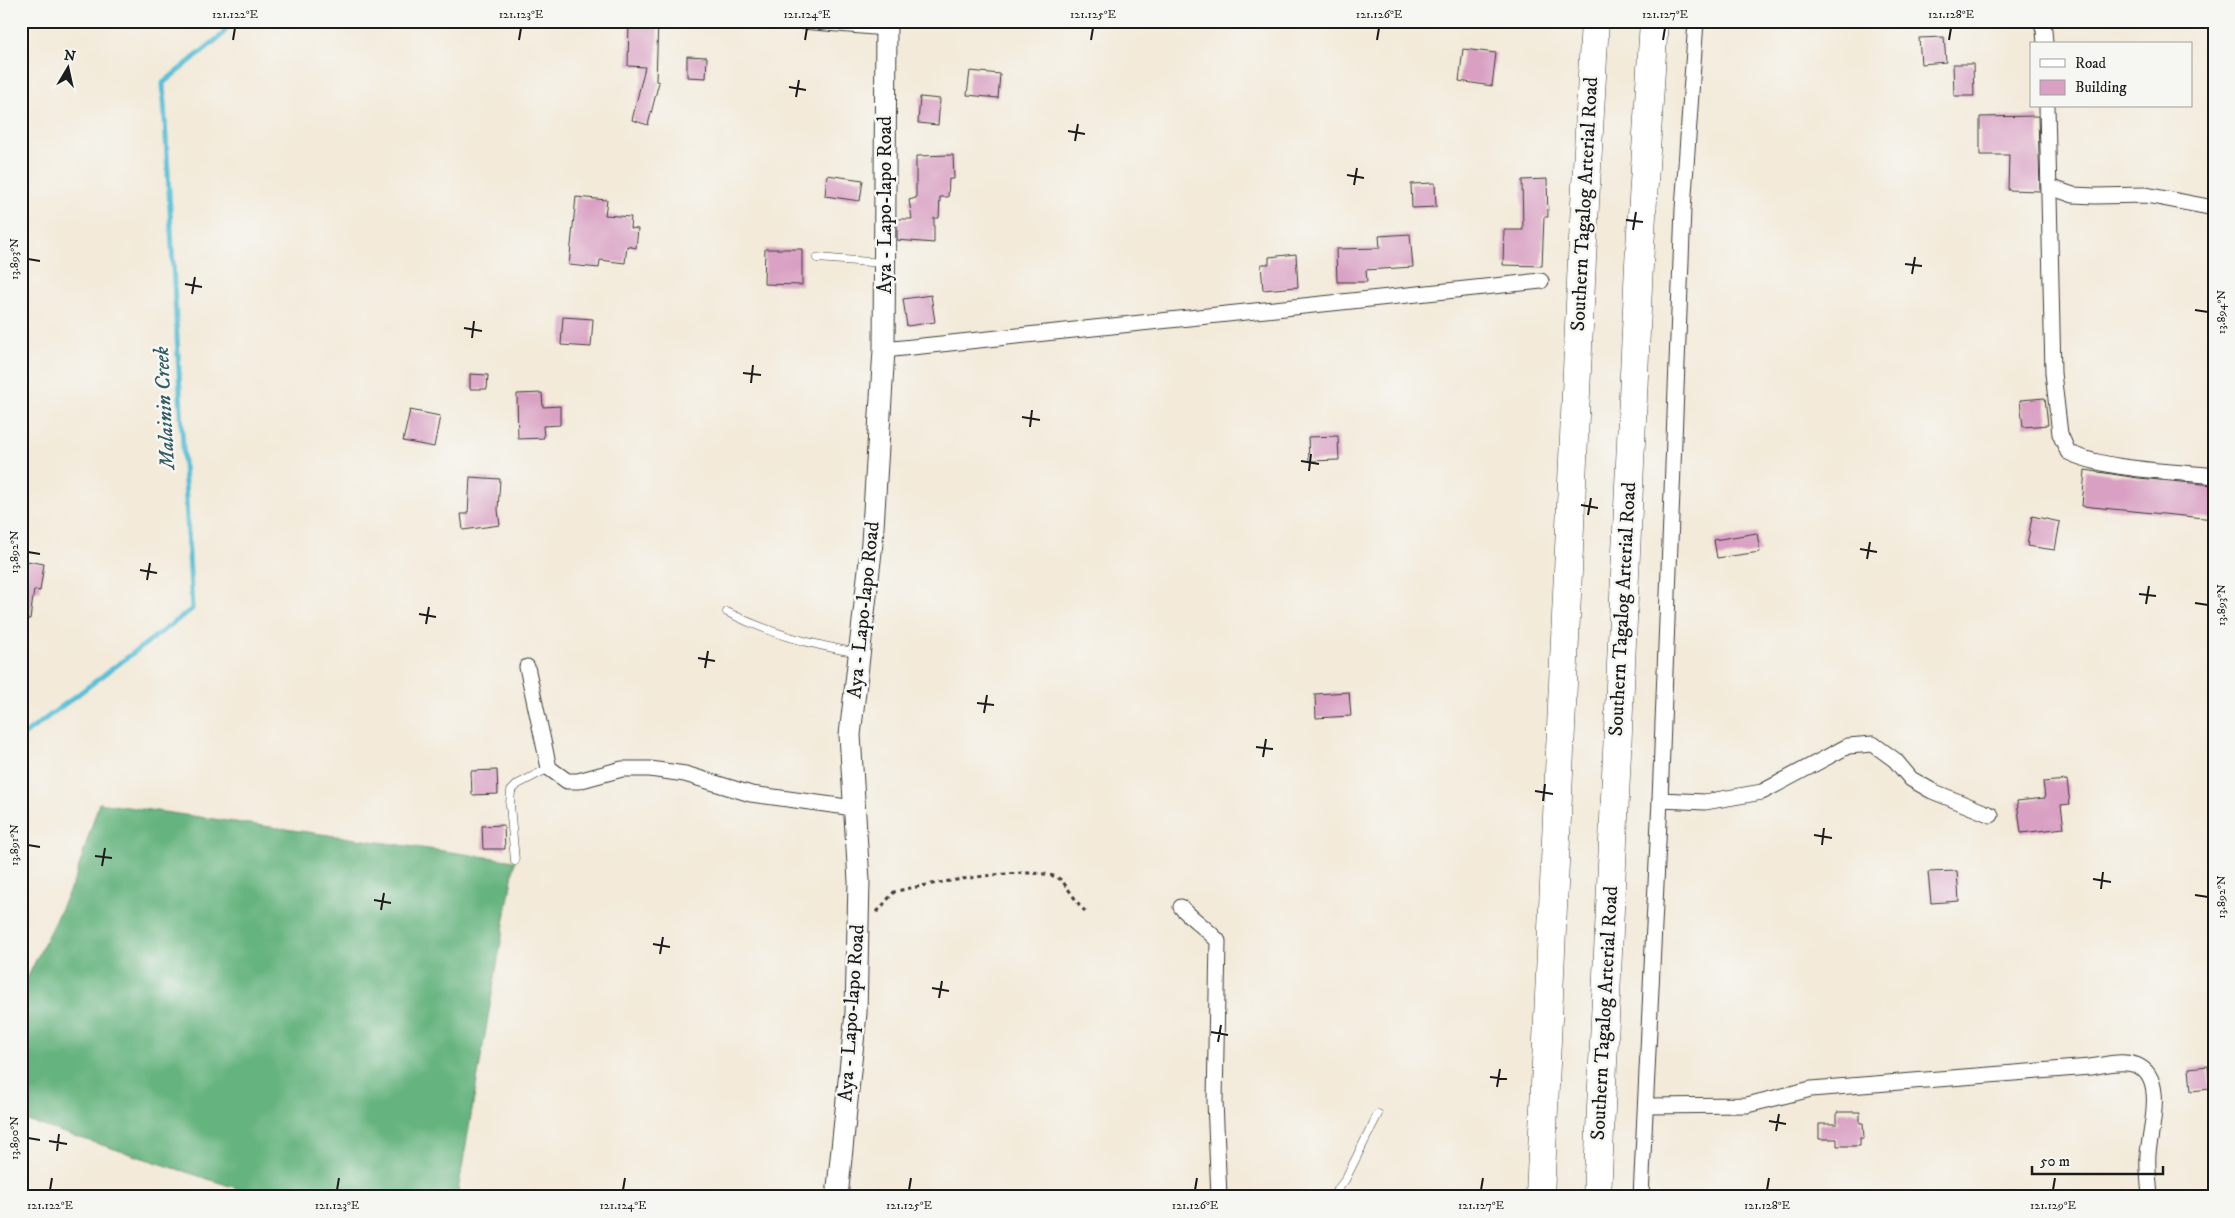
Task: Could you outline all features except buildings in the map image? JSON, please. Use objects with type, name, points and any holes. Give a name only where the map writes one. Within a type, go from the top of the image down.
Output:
[{"type":"highway","name":"Southern Tagalog Arterial Road","points":[[1540,1197],[1595,21]]},
{"type":"highway","name":"Southern Tagalog Arterial Road","points":[[1597,1197],[1638,264],[1654,21]]},
{"type":"street","points":[[802,21],[886,24]]},
{"type":"street","points":[[1641,1197],[1647,1106],[1660,800],[1682,219],[1696,21]]},
{"type":"street","points":[[2041,21],[2045,42]]},
{"type":"street","name":"Aya - Lapo-lapo Road","points":[[837,1197],[856,1013],[859,881],[850,735],[872,544],[884,350],[886,24]]},
{"type":"street","points":[[2047,108],[2053,373],[2060,434],[2068,452],[2080,458],[2105,464],[2214,476]]},
{"type":"street","points":[[2050,187],[2073,195],[2146,195],[2214,208]]},
{"type":"street","points":[[884,350],[1542,281]]},
{"type":"street","points":[[527,667],[549,768],[567,781],[578,781],[622,769],[650,769],[685,774],[751,794],[854,808]]},
{"type":"street","points":[[1660,800],[1705,802],[1762,792],[1848,746],[1873,744],[1895,760],[1911,779],[1932,791],[1991,815]]},
{"type":"street","points":[[1181,907],[1190,917],[1205,926],[1218,941],[1215,1101],[1219,1197]]},
{"type":"street","points":[[1647,1106],[1747,1105],[1811,1089],[2090,1067],[2117,1063],[2137,1065],[2151,1077],[2156,1098],[2148,1156],[2150,1197]]},
{"type":"lane","points":[[817,258],[885,263]]},
{"type":"lane","points":[[727,612],[782,636],[815,645],[859,653]]},
{"type":"lane","points":[[516,861],[510,805],[511,791],[518,784],[549,768]]},
{"type":"lane","points":[[1332,1197],[1345,1180],[1378,1114]]},
{"type":"path","points":[[858,928],[879,910],[894,892],[980,876],[1049,874],[1061,880],[1086,913]]},
{"type":"green space","points":[[99,803],[515,861],[457,1197],[264,1197],[21,1119],[21,991],[75,879]]},
{"type":"waterway","name":"Malainin Creek","points":[[21,737],[192,609],[163,83],[222,35],[231,21]]}]
